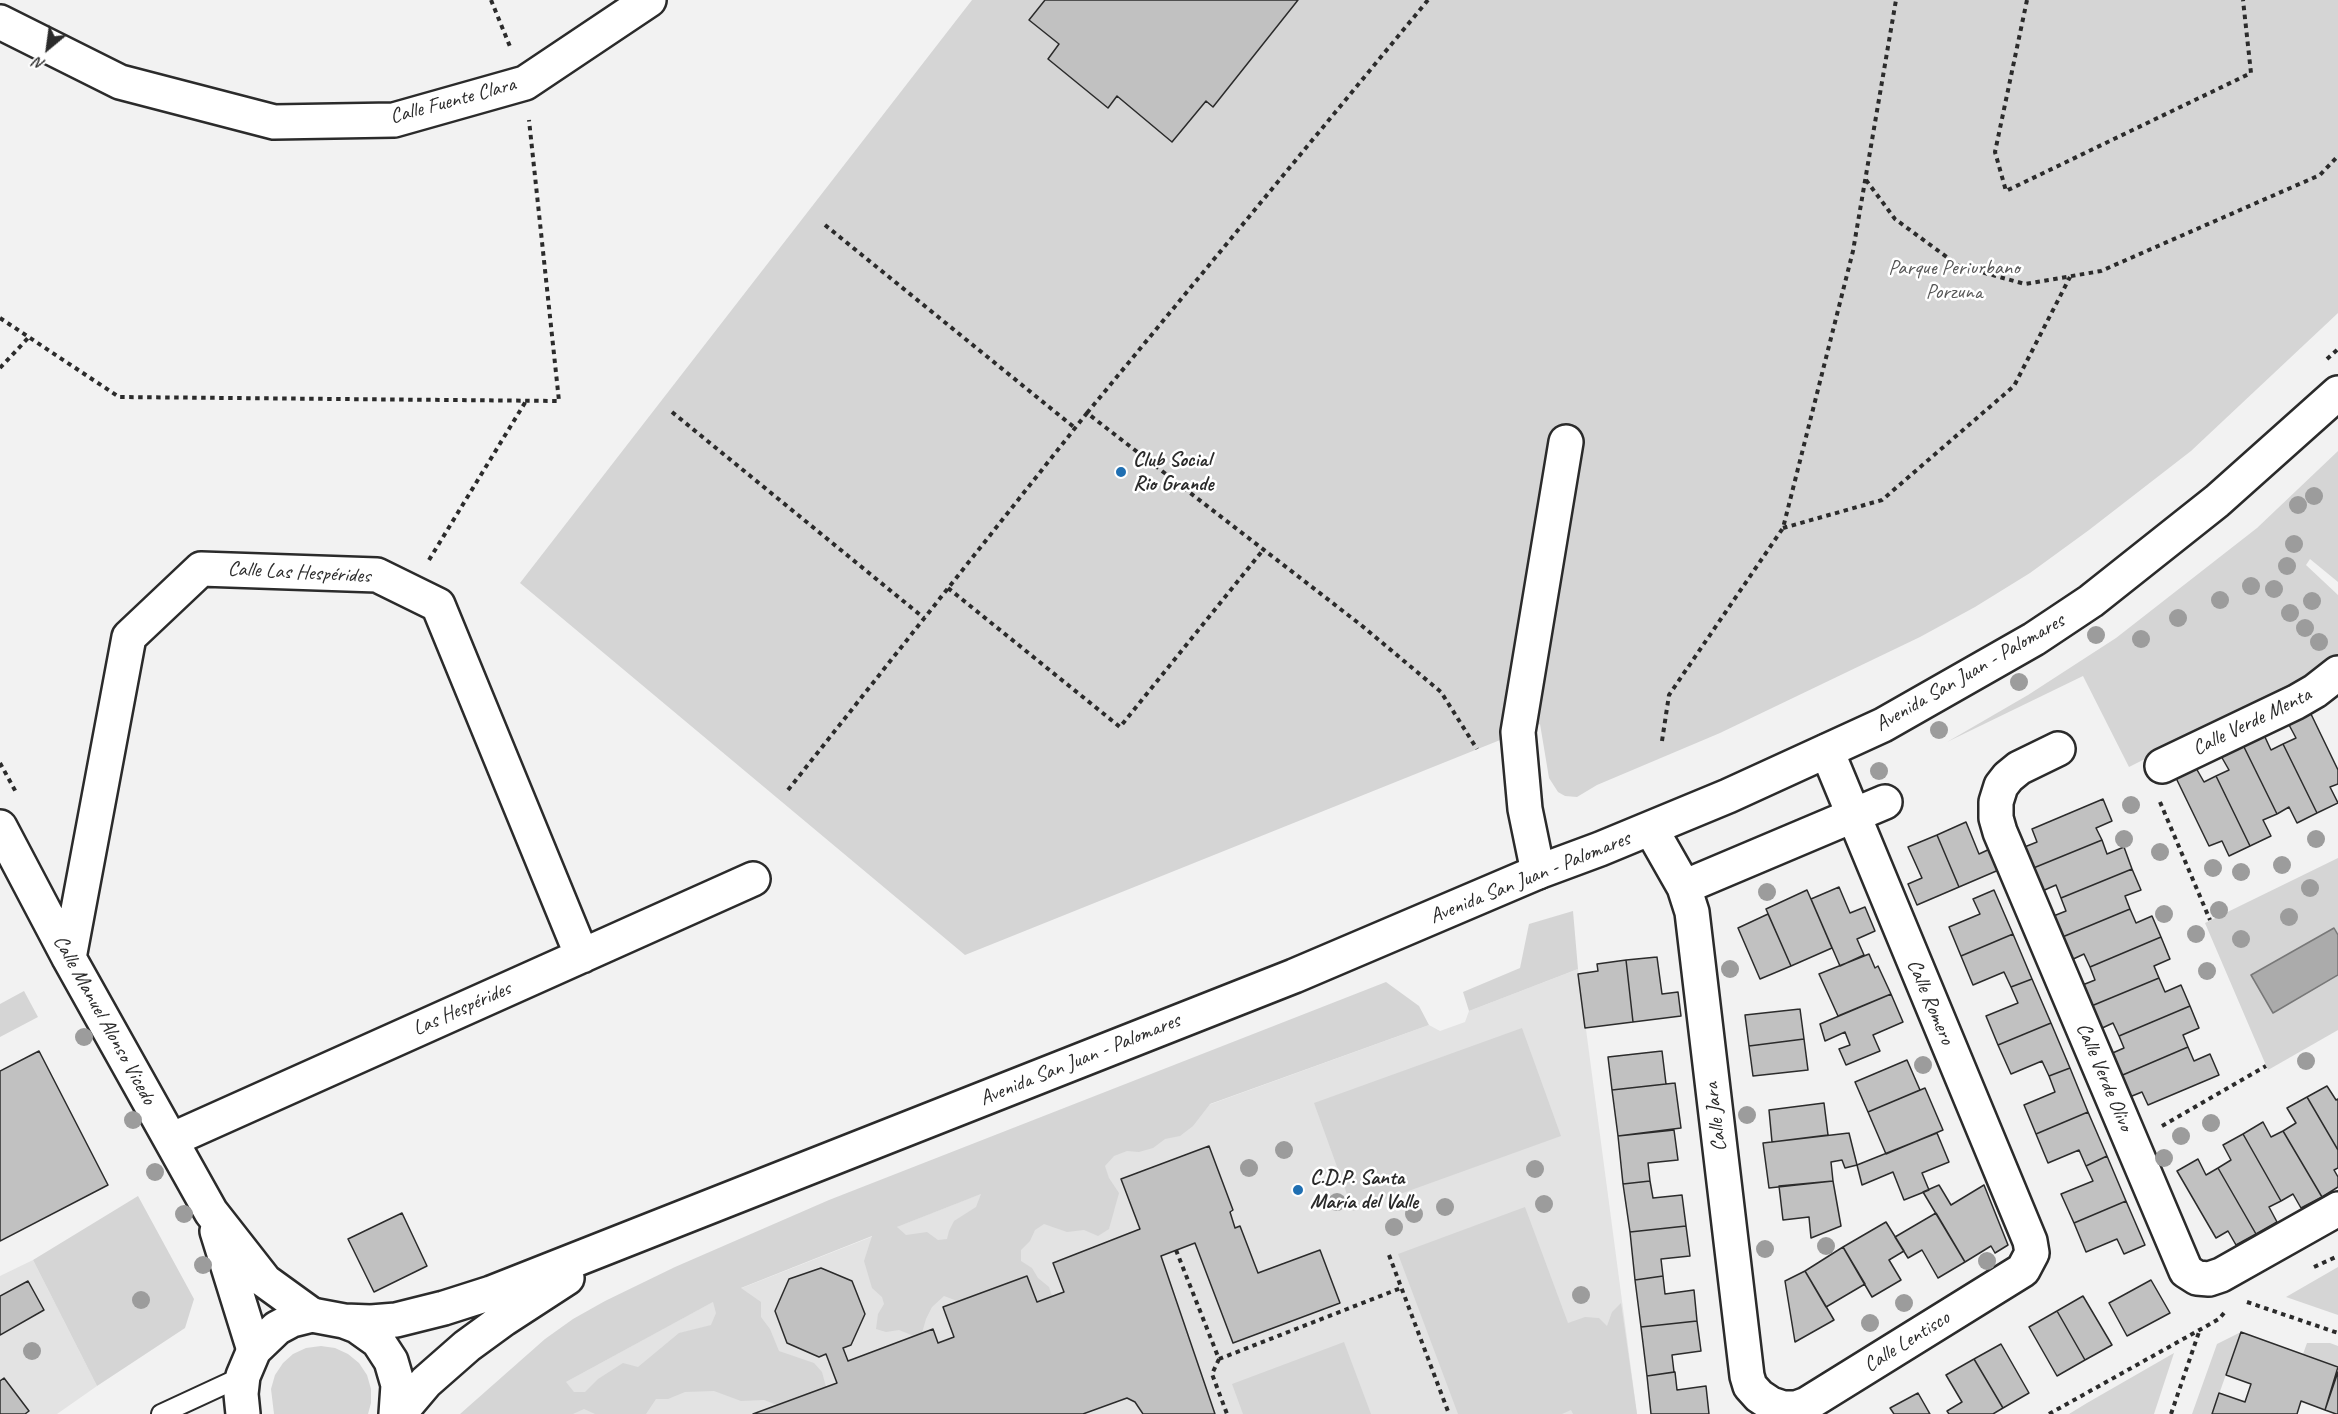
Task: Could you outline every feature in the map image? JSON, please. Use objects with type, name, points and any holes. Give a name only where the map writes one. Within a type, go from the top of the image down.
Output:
[{"type":"street","name":"Calle Fuente Clara","points":[[0,22],[120,82],[274,122],[394,120],[525,83],[649,0]]},
{"type":"street","name":"Avenida San Juan - Palomares","points":[[649,1231],[1294,976],[1538,872],[1651,829],[1883,725],[2034,639],[2091,601],[2217,501],[2338,393]]},
{"type":"street","points":[[1538,872],[1525,809],[1518,732],[1566,442]]},
{"type":"street","name":"Calle Las Hespérides","points":[[69,958],[129,637],[201,569],[376,575],[438,605],[582,956]]},
{"type":"street","name":"Calle Verde Menta","points":[[2162,766],[2296,702],[2338,673]]},
{"type":"street","name":"Calle Verde Olivo","points":[[2058,749],[2019,768],[2008,777],[2001,786],[1996,802],[1996,818],[2186,1271],[2197,1278],[2209,1279],[2225,1285],[2338,1209]]},
{"type":"street","name":"Calle Romero","points":[[1827,751],[2030,1241],[2032,1253]]},
{"type":"street","points":[[1684,887],[1884,802]]},
{"type":"street","name":"Calle Manuel Alonso Vicedo","points":[[0,827],[69,958],[211,1212],[265,1281],[312,1315]]},
{"type":"street","name":"Calle Jara","points":[[1651,829],[1684,887],[1692,912],[1747,1376],[1750,1386],[1771,1404]]},
{"type":"street","name":"Las Hespérides","points":[[171,1140],[753,879]]},
{"type":"street","name":"Calle Manuel Alonso Vicedo","points":[[211,1212],[249,1363]]},
{"type":"street","points":[[344,1321],[396,1320],[444,1308],[490,1293],[649,1231]]},
{"type":"street","points":[[397,1414],[426,1382],[467,1346],[504,1319],[568,1277],[649,1231]]},
{"type":"street","name":"Calle Lentisco","points":[[1771,1404],[1783,1408],[1796,1408],[1807,1404],[2023,1270],[2032,1253]]},
{"type":"street","points":[[242,1413],[241,1394],[249,1363],[278,1328],[292,1320],[312,1315],[357,1326],[378,1341],[391,1361],[398,1385],[397,1414]]},
{"type":"lane","points":[[161,1414],[249,1363]]},
{"type":"path","points":[[0,318],[119,397],[559,401],[525,83],[491,0]]},
{"type":"path","points":[[788,789],[1087,413],[1428,0]]},
{"type":"path","points":[[1662,741],[1669,695],[1783,528],[1853,251],[1896,0]]},
{"type":"path","points":[[2027,0],[1995,152],[2006,191],[2251,73],[2243,0]]},
{"type":"path","points":[[1866,179],[1895,219],[1959,266],[2025,284],[2100,271],[2320,175],[2338,156]]},
{"type":"path","points":[[825,225],[1075,428]]},
{"type":"path","points":[[1783,528],[1882,500],[2014,386],[2071,276]]},
{"type":"path","points":[[0,368],[28,337]]},
{"type":"path","points":[[2322,363],[2338,349]]},
{"type":"path","points":[[410,591],[525,401]]},
{"type":"path","points":[[672,412],[924,618]]},
{"type":"path","points":[[1087,413],[1360,625],[1441,692],[1477,749]]},
{"type":"path","points":[[948,588],[1120,727],[1263,550]]},
{"type":"path","points":[[2162,766],[2151,780],[2210,920]]},
{"type":"path","points":[[2132,1143],[2266,1066]]},
{"type":"path","points":[[1176,1250],[1219,1359]]},
{"type":"path","points":[[1389,1255],[1449,1414]]},
{"type":"path","points":[[2049,1414],[2219,1319],[2224,1313],[2225,1285],[2338,1334]]},
{"type":"path","points":[[1227,1414],[1212,1374],[1219,1359],[1401,1288]]},
{"type":"path","points":[[2171,1414],[2200,1329]]},
{"type":"shaded area","points":[[2334,928],[2338,935],[2338,975],[2273,1013],[2251,975]]},
{"type":"shaded area","name":"C.D.P. Santa María del Valle","points":[[1578,969],[1637,1414],[507,1414],[729,1293],[1178,1116],[1429,1025],[1440,1031],[1465,1022],[1469,1011]]},
{"type":"shaded area","points":[[33,1260],[97,1386],[57,1414],[0,1414],[0,1276]]},
{"type":"green space","name":"Club Social Rio Grande","points":[[972,0],[2338,0],[2338,313],[2191,451],[2030,573],[1920,637],[1720,733],[1597,785],[1577,797],[1565,796],[1558,792],[1549,778],[1540,724],[965,955],[520,583]]},
{"type":"green space","points":[[2338,451],[2338,582],[2310,559],[2306,565],[2338,595],[2338,655],[2322,670],[2129,767],[2083,676],[1947,742],[2028,695],[2116,638],[2257,528]]},
{"type":"green space","points":[[2338,858],[2338,1030],[2268,1070],[2205,923]]},
{"type":"green space","points":[[1573,911],[1578,969],[1469,1011],[1463,992],[1520,968],[1529,924]]},
{"type":"green space","points":[[1386,982],[1419,1006],[1429,1025],[1210,1104],[1193,1126],[1180,1136],[1165,1139],[1153,1148],[1139,1152],[1127,1151],[1114,1156],[1105,1166],[1109,1178],[1119,1193],[1109,1229],[1098,1236],[1084,1230],[1067,1232],[1044,1224],[1035,1230],[1030,1241],[1021,1250],[1021,1261],[1032,1268],[1038,1278],[1049,1287],[1052,1296],[1037,1302],[1026,1276],[960,1302],[944,1296],[932,1307],[922,1333],[914,1336],[899,1330],[886,1332],[876,1329],[878,1314],[884,1304],[882,1297],[872,1288],[864,1261],[872,1236],[741,1288],[761,1302],[761,1317],[770,1329],[779,1351],[814,1363],[822,1372],[826,1387],[777,1405],[764,1400],[741,1401],[714,1391],[685,1392],[668,1399],[656,1399],[646,1414],[595,1414],[584,1409],[573,1414],[460,1414],[545,1339],[573,1319],[675,1267],[829,1200]],"holes":[[[981,1194],[976,1207],[954,1221],[947,1239],[938,1240],[927,1232],[906,1235],[897,1227]],[[713,1302],[716,1313],[711,1325],[679,1333],[638,1367],[623,1363],[598,1379],[585,1392],[574,1392],[566,1382]]]},
{"type":"green space","points":[[24,991],[38,1017],[0,1037],[0,1004]]},
{"type":"green space","points":[[1522,1028],[1561,1136],[1353,1211],[1314,1103]]},
{"type":"green space","points":[[138,1196],[194,1299],[185,1328],[97,1386],[33,1260]]},
{"type":"green space","points":[[1525,1207],[1568,1323],[1585,1317],[1599,1318],[1607,1326],[1612,1312],[1621,1303],[1637,1414],[1573,1414],[1571,1410],[1562,1414],[1458,1414],[1398,1254]]},
{"type":"green space","points":[[2338,1267],[2338,1315],[2286,1297]]},
{"type":"green space","points":[[2241,1332],[2212,1414],[2192,1414],[2217,1344]]},
{"type":"green space","points":[[1344,1342],[1371,1414],[1243,1414],[1232,1384]]},
{"type":"green space","points":[[2307,1343],[2330,1343],[2338,1346],[2338,1367],[2303,1354]]},
{"type":"green space","points":[[321,1346],[335,1348],[348,1354],[359,1363],[367,1375],[371,1389],[368,1414],[274,1414],[271,1389],[275,1375],[283,1363],[293,1354],[306,1348]]},
{"type":"green space","points":[[2174,1353],[2154,1414],[2069,1414],[2087,1403]]},
{"type":"building","points":[[1045,0],[1298,0],[1213,107],[1206,101],[1172,142],[1117,96],[1108,108],[1048,59],[1059,44],[1029,20]]},
{"type":"building","points":[[2310,712],[2338,770],[2338,784],[2330,787],[2338,803],[2317,813],[2283,744],[2296,738],[2288,723]]},
{"type":"building","points":[[2264,735],[2271,750],[2283,744],[2317,813],[2297,823],[2289,807],[2277,814],[2243,745]]},
{"type":"building","points":[[2243,745],[2277,814],[2263,820],[2271,836],[2250,846],[2216,776],[2229,770],[2221,756]]},
{"type":"building","points":[[2196,768],[2204,782],[2216,776],[2250,846],[2229,856],[2222,841],[2209,846],[2176,778]]},
{"type":"building","points":[[2103,799],[2112,821],[2096,828],[2102,840],[2031,869],[2022,848],[2037,842],[2032,829]]},
{"type":"building","points":[[1966,822],[1979,854],[1992,848],[2001,869],[1959,887],[1937,835]]},
{"type":"building","points":[[1937,835],[1959,887],[1917,905],[1908,884],[1922,878],[1908,847]]},
{"type":"building","points":[[2102,840],[2107,854],[2124,847],[2132,869],[2061,898],[2056,885],[2040,892],[2031,869]]},
{"type":"building","points":[[2132,869],[2141,890],[2125,896],[2130,909],[2060,938],[2051,917],[2066,911],[2061,898]]},
{"type":"building","points":[[1839,887],[1850,913],[1865,907],[1875,931],[1857,939],[1864,955],[1840,966],[1811,899]]},
{"type":"building","points":[[1807,890],[1832,948],[1791,966],[1766,909]]},
{"type":"building","points":[[1994,890],[2013,934],[1961,956],[1949,927],[1980,914],[1973,899]]},
{"type":"building","points":[[2130,909],[2136,923],[2152,916],[2161,937],[2090,967],[2084,954],[2069,961],[2060,938]]},
{"type":"building","points":[[1768,914],[1791,966],[1760,979],[1738,928]]},
{"type":"building","points":[[2013,934],[2032,979],[2011,987],[2004,972],[1973,985],[1961,956]]},
{"type":"building","points":[[2161,937],[2170,959],[2154,966],[2159,978],[2089,1007],[2080,986],[2095,980],[2090,967]]},
{"type":"building","points":[[1869,954],[1875,968],[1878,966],[1891,994],[1838,1016],[1819,974]]},
{"type":"building","points":[[1657,957],[1662,994],[1678,992],[1681,1016],[1633,1022],[1626,960]]},
{"type":"building","points":[[1626,960],[1633,1022],[1585,1028],[1578,974],[1598,971],[1597,964]]},
{"type":"building","points":[[2159,978],[2165,992],[2181,985],[2190,1006],[2119,1036],[2113,1023],[2098,1030],[2089,1007]]},
{"type":"building","points":[[2032,979],[2051,1023],[1998,1045],[1986,1016],[2018,1003],[2011,987]]},
{"type":"building","points":[[1891,994],[1903,1022],[1873,1035],[1880,1051],[1846,1065],[1839,1049],[1850,1045],[1845,1032],[1825,1041],[1820,1024]]},
{"type":"building","points":[[2190,1006],[2199,1028],[2183,1035],[2188,1047],[2118,1077],[2108,1055],[2124,1048],[2119,1036]]},
{"type":"building","points":[[1800,1009],[1804,1039],[1749,1046],[1745,1015]]},
{"type":"building","points":[[2051,1023],[2070,1068],[2049,1076],[2042,1061],[2011,1074],[1998,1045]]},
{"type":"building","points":[[1804,1039],[1808,1070],[1753,1076],[1749,1046]]},
{"type":"building","points":[[2188,1047],[2194,1061],[2210,1054],[2219,1075],[2148,1105],[2142,1092],[2127,1098],[2118,1077]]},
{"type":"building","points":[[39,1051],[108,1185],[0,1241],[0,1071]]},
{"type":"building","points":[[1662,1051],[1666,1084],[1612,1090],[1608,1057]]},
{"type":"building","points":[[1907,1060],[1920,1090],[1868,1112],[1855,1082]]},
{"type":"building","points":[[2070,1068],[2088,1112],[2036,1134],[2024,1105],[2055,1092],[2049,1076]]},
{"type":"building","points":[[1675,1083],[1681,1128],[1618,1136],[1612,1090]]},
{"type":"building","points":[[2327,1086],[2336,1100],[2338,1099],[2338,1150],[2307,1097]]},
{"type":"building","points":[[1925,1088],[1943,1130],[1886,1154],[1868,1112]]},
{"type":"building","points":[[2307,1097],[2338,1150],[2338,1168],[2334,1170],[2338,1177],[2338,1187],[2322,1197],[2283,1131],[2296,1123],[2287,1108]]},
{"type":"building","points":[[1824,1103],[1828,1135],[1772,1142],[1769,1110]]},
{"type":"building","points":[[2088,1112],[2107,1156],[2086,1166],[2079,1150],[2048,1163],[2036,1134]]},
{"type":"building","points":[[2263,1122],[2271,1137],[2283,1131],[2322,1197],[2301,1208],[2293,1194],[2281,1201],[2243,1134]]},
{"type":"building","points":[[1674,1130],[1678,1160],[1648,1163],[1650,1181],[1623,1184],[1618,1136]]},
{"type":"building","points":[[1849,1133],[1857,1165],[1845,1168],[1842,1160],[1831,1162],[1833,1181],[1769,1188],[1763,1143]]},
{"type":"building","points":[[1937,1133],[1949,1162],[1922,1173],[1929,1190],[1904,1200],[1893,1172],[1862,1185],[1857,1165]]},
{"type":"building","points":[[2243,1134],[2281,1201],[2269,1207],[2277,1222],[2256,1234],[2218,1168],[2231,1160],[2223,1145]]},
{"type":"building","points":[[1209,1146],[1233,1210],[1230,1212],[1235,1228],[1240,1226],[1258,1273],[1320,1250],[1340,1303],[1233,1343],[1195,1243],[1161,1256],[1215,1414],[1143,1414],[1135,1402],[1127,1398],[1083,1414],[753,1414],[837,1383],[826,1354],[819,1357],[787,1343],[775,1311],[789,1279],[821,1268],[852,1281],[865,1314],[851,1345],[843,1348],[848,1361],[933,1329],[938,1343],[954,1337],[943,1307],[1027,1276],[1037,1302],[1064,1292],[1053,1263],[1140,1229],[1121,1179]]},
{"type":"building","points":[[2107,1156],[2126,1201],[2074,1223],[2061,1194],[2093,1181],[2086,1166]]},
{"type":"building","points":[[2198,1159],[2206,1175],[2218,1168],[2256,1234],[2236,1245],[2228,1231],[2216,1238],[2177,1171]]},
{"type":"building","points":[[1650,1181],[1653,1198],[1682,1195],[1686,1226],[1630,1232],[1623,1184]]},
{"type":"building","points":[[1833,1181],[1841,1226],[1811,1238],[1809,1217],[1783,1220],[1779,1186]]},
{"type":"building","points":[[1939,1185],[1951,1205],[1984,1185],[2008,1245],[1995,1253],[1991,1246],[1965,1262],[1923,1192]]},
{"type":"building","points":[[2126,1201],[2145,1245],[2124,1254],[2117,1239],[2086,1252],[2074,1223]]},
{"type":"building","points":[[402,1213],[427,1266],[374,1292],[348,1239]]},
{"type":"building","points":[[1936,1213],[1965,1262],[1938,1278],[1922,1250],[1908,1258],[1895,1237]]},
{"type":"building","points":[[1886,1222],[1904,1251],[1889,1260],[1901,1280],[1872,1297],[1843,1247]]},
{"type":"building","points":[[1686,1226],[1690,1256],[1661,1259],[1663,1276],[1635,1280],[1630,1232]]},
{"type":"building","points":[[1843,1247],[1865,1284],[1826,1307],[1805,1271]]},
{"type":"building","points":[[1805,1271],[1834,1320],[1795,1342],[1785,1281]]},
{"type":"building","points":[[1663,1276],[1665,1294],[1694,1290],[1697,1321],[1641,1327],[1635,1280]]},
{"type":"building","points":[[2151,1280],[2170,1313],[2127,1336],[2109,1303]]},
{"type":"building","points":[[28,1281],[44,1310],[0,1335],[0,1296]]},
{"type":"building","points":[[2083,1296],[2112,1345],[2085,1360],[2057,1311]]},
{"type":"building","points":[[2057,1311],[2085,1360],[2057,1376],[2029,1327]]},
{"type":"building","points":[[1697,1321],[1701,1351],[1672,1355],[1674,1372],[1647,1376],[1641,1327]]},
{"type":"building","points":[[2241,1332],[2338,1367],[2325,1410],[2301,1401],[2297,1414],[2212,1414],[2219,1393],[2245,1402],[2251,1384],[2226,1375]]},
{"type":"building","points":[[2001,1344],[2029,1393],[2003,1408],[1974,1359]]},
{"type":"building","points":[[1974,1359],[2003,1408],[1993,1414],[1949,1414],[1947,1411],[1962,1402],[1946,1375]]},
{"type":"building","points":[[1675,1372],[1677,1390],[1706,1386],[1709,1414],[1651,1414],[1647,1376]]},
{"type":"building","points":[[2338,1372],[2338,1414],[2336,1414],[2325,1410]]},
{"type":"building","points":[[4,1378],[29,1411],[25,1414],[0,1414],[0,1381]]},
{"type":"building","points":[[1918,1393],[1930,1414],[1894,1414],[1890,1408]]},
{"type":"place","name":"Club Social Rio Grande","points":[[1121,472]]},
{"type":"place","name":"C.D.P. Santa María del Valle","points":[[1298,1190]]},
{"type":"park label","name":"Parque Periurbano Porzuna","points":[[1954,280]]}]
